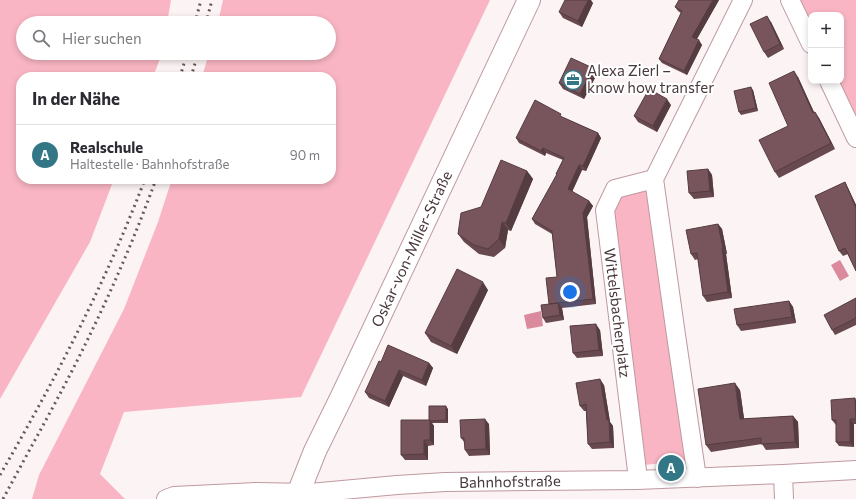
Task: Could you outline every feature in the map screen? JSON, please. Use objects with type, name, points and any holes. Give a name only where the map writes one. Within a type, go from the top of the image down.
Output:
[{"type":"main road","name":"Oskar-von-Miller-Straße","points":[[298,496],[315,451],[529,0]]},
{"type":"street","points":[[697,478],[654,179],[743,0]]},
{"type":"street","points":[[790,0],[808,38]]},
{"type":"street","points":[[830,84],[856,138]]},
{"type":"street","name":"Wittelsbacherplatz","points":[[637,480],[605,210],[615,189],[654,179]]},
{"type":"street","name":"Bahnhofstraße","points":[[166,499],[174,496],[249,492],[298,496],[397,485],[445,482],[637,480],[856,470]]},
{"type":"street","points":[[783,474],[784,499]]},
{"type":"shaded area","points":[[0,0],[171,0],[168,16],[16,16],[16,60],[159,60],[155,72],[16,72],[16,184],[112,184],[90,242],[0,399]]},
{"type":"shaded area","points":[[223,0],[490,0],[301,397],[124,412],[100,474],[125,499],[32,499],[39,475],[124,309],[158,222],[170,184],[336,184],[336,72],[203,72],[207,60],[336,60],[336,16],[220,16]]},
{"type":"shaded area","points":[[800,0],[856,0],[856,118],[839,84],[844,84],[844,12],[808,12],[808,17]]},
{"type":"shaded area","points":[[646,191],[686,461],[643,465],[611,212],[621,196]]},
{"type":"shaded area","points":[[840,260],[849,276],[840,281],[831,265]]},
{"type":"shaded area","points":[[541,311],[543,326],[527,329],[524,315]]},
{"type":"building","points":[[565,0],[588,0],[578,21],[559,12]]},
{"type":"building","points":[[679,0],[713,0],[692,37],[699,40],[684,71],[659,59],[682,11],[675,7]]},
{"type":"building","points":[[767,16],[780,44],[764,52],[750,24]]},
{"type":"building","points":[[571,58],[593,68],[580,94],[559,83]]},
{"type":"building","points":[[794,71],[813,113],[815,112],[831,143],[775,172],[759,140],[788,126],[769,83]]},
{"type":"building","points":[[751,87],[756,108],[739,112],[734,91]]},
{"type":"building","points":[[649,89],[667,99],[653,126],[634,116]]},
{"type":"building","points":[[535,100],[561,114],[560,116],[598,133],[583,166],[579,165],[568,189],[589,201],[583,213],[593,299],[549,304],[546,278],[557,277],[552,231],[532,219],[557,174],[564,158],[543,148],[541,151],[516,138]]},
{"type":"building","points":[[501,160],[527,171],[506,223],[502,222],[499,239],[488,249],[474,245],[458,234],[461,213],[481,207]]},
{"type":"building","points":[[708,169],[710,191],[689,193],[687,171]]},
{"type":"building","points":[[845,182],[856,208],[856,271],[845,248],[839,251],[815,196]]},
{"type":"building","points":[[718,224],[723,248],[728,292],[703,296],[697,253],[691,254],[686,230]]},
{"type":"building","points":[[457,269],[483,282],[451,346],[425,333]]},
{"type":"building","points":[[856,298],[856,318],[832,330],[824,315]]},
{"type":"building","points":[[789,301],[792,317],[737,325],[734,309]]},
{"type":"building","points":[[558,303],[560,315],[543,318],[541,305]]},
{"type":"building","points":[[596,324],[599,350],[573,353],[570,326]]},
{"type":"building","points":[[388,345],[429,363],[422,380],[399,370],[385,401],[365,392]]},
{"type":"building","points":[[600,379],[607,420],[609,420],[610,442],[588,444],[586,404],[580,406],[576,383]]},
{"type":"building","points":[[735,383],[740,419],[793,416],[795,442],[761,444],[761,438],[706,445],[698,389]]},
{"type":"building","points":[[855,398],[856,419],[850,419],[850,442],[836,442],[836,420],[832,420],[831,400]]},
{"type":"building","points":[[429,406],[446,406],[446,420],[430,421]]},
{"type":"building","points":[[485,419],[486,449],[465,450],[464,438],[461,438],[460,420]]},
{"type":"building","points":[[401,420],[430,420],[430,440],[424,440],[424,454],[401,455]]},
{"type":"railway","points":[[197,16],[201,0]]},
{"type":"railway","points":[[208,16],[212,0]]},
{"type":"railway","points":[[181,72],[185,60]]},
{"type":"railway","points":[[192,72],[196,60]]},
{"type":"railway","points":[[0,475],[60,367],[114,255],[143,184]]},
{"type":"railway","points":[[3,499],[61,393],[90,335],[130,247],[154,184]]},
{"type":"place","name":"Alexa Zierl – know how transfer","points":[[573,80]]},
{"type":"place","name":"Realschule","points":[[671,468]]}]
